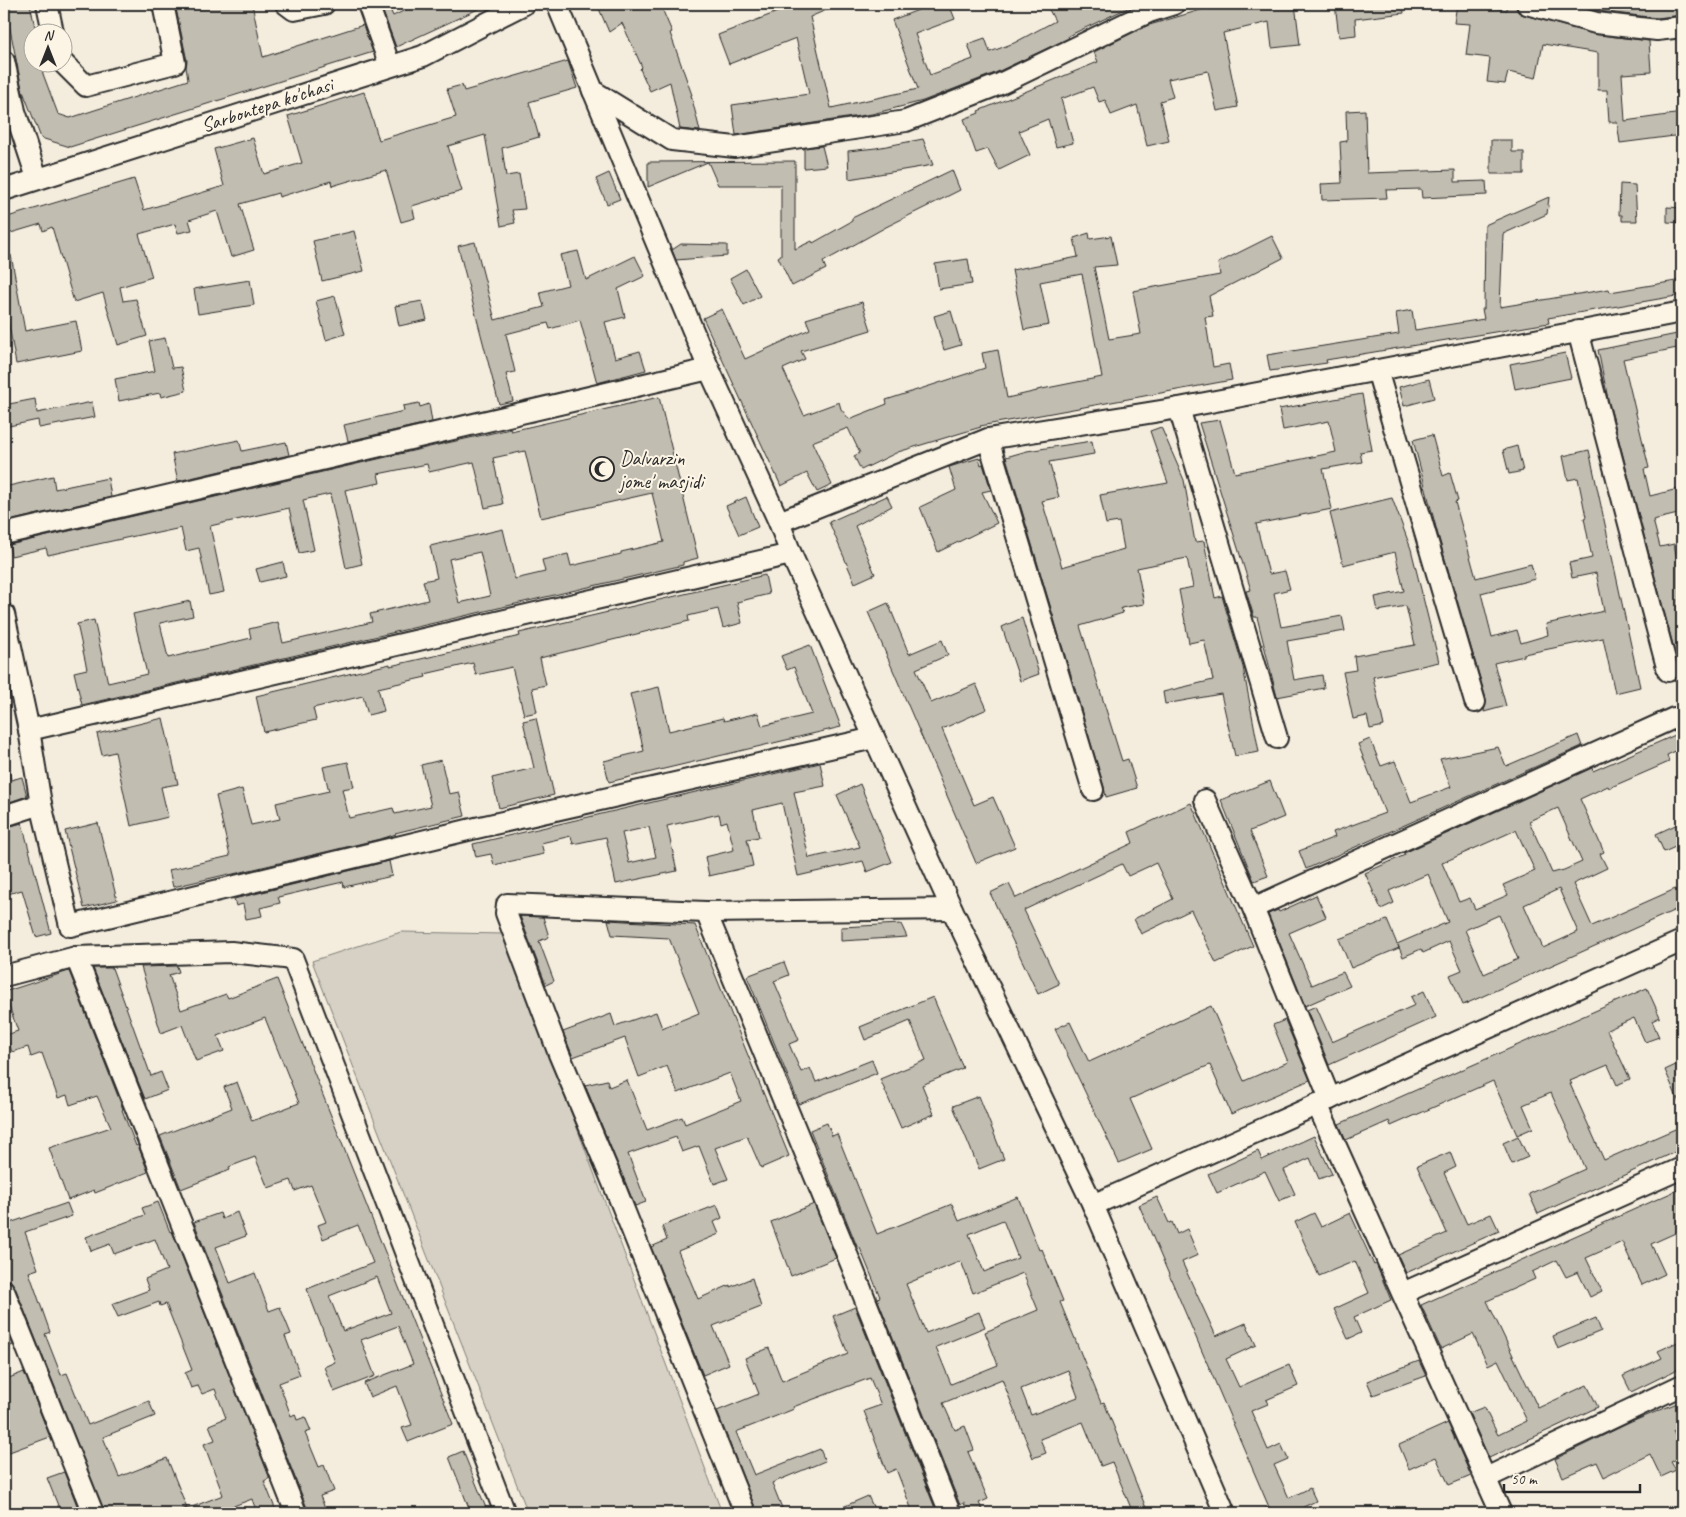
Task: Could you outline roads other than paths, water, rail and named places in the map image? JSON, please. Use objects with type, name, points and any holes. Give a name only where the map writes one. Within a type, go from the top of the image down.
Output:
[{"type":"street","points":[[47,4],[51,22]]},
{"type":"street","points":[[72,72],[86,86],[174,63],[162,4]]},
{"type":"street","points":[[286,4],[294,10],[324,4]]},
{"type":"street","points":[[368,4],[390,66]]},
{"type":"street","name":"Sarbontepa ko'chasi","points":[[4,190],[423,56],[524,4]]},
{"type":"street","points":[[557,4],[709,369],[952,909],[1093,1206],[1225,1513]]},
{"type":"street","points":[[593,91],[672,140],[735,147],[745,146],[906,121],[1000,84],[1149,12],[1174,4]]},
{"type":"street","points":[[1528,4],[1596,24],[1657,30],[1682,27]]},
{"type":"street","points":[[4,62],[15,111],[37,178]]},
{"type":"street","points":[[779,522],[988,438],[1179,408],[1682,312]]},
{"type":"street","points":[[1578,331],[1668,671]]},
{"type":"street","points":[[4,534],[709,369]]},
{"type":"street","points":[[1377,370],[1475,702]]},
{"type":"street","points":[[1179,408],[1277,738]]},
{"type":"street","points":[[988,438],[1093,790]]},
{"type":"street","points":[[29,730],[791,554]]},
{"type":"street","points":[[4,614],[29,730],[41,804],[70,926],[476,828],[874,738]]},
{"type":"street","points":[[1254,908],[1674,718]]},
{"type":"street","points":[[1205,800],[1254,908],[1324,1102],[1403,1293],[1501,1513]]},
{"type":"street","points":[[4,816],[41,804]]},
{"type":"street","points":[[745,1513],[618,1194],[559,1054],[506,913],[507,904],[706,912],[952,909]]},
{"type":"street","points":[[706,912],[851,1264],[950,1513]]},
{"type":"street","points":[[1093,1206],[1682,941]]},
{"type":"street","points":[[4,976],[76,957],[231,952],[293,959],[505,1513]]},
{"type":"street","points":[[76,957],[296,1513]]},
{"type":"street","points":[[1403,1293],[1682,1168]]},
{"type":"street","points":[[4,1291],[92,1513]]},
{"type":"street","points":[[1486,1478],[1682,1385]]},
{"type":"place","name":"Dalvarzin jome' masjidi","points":[[602,469]]}]
